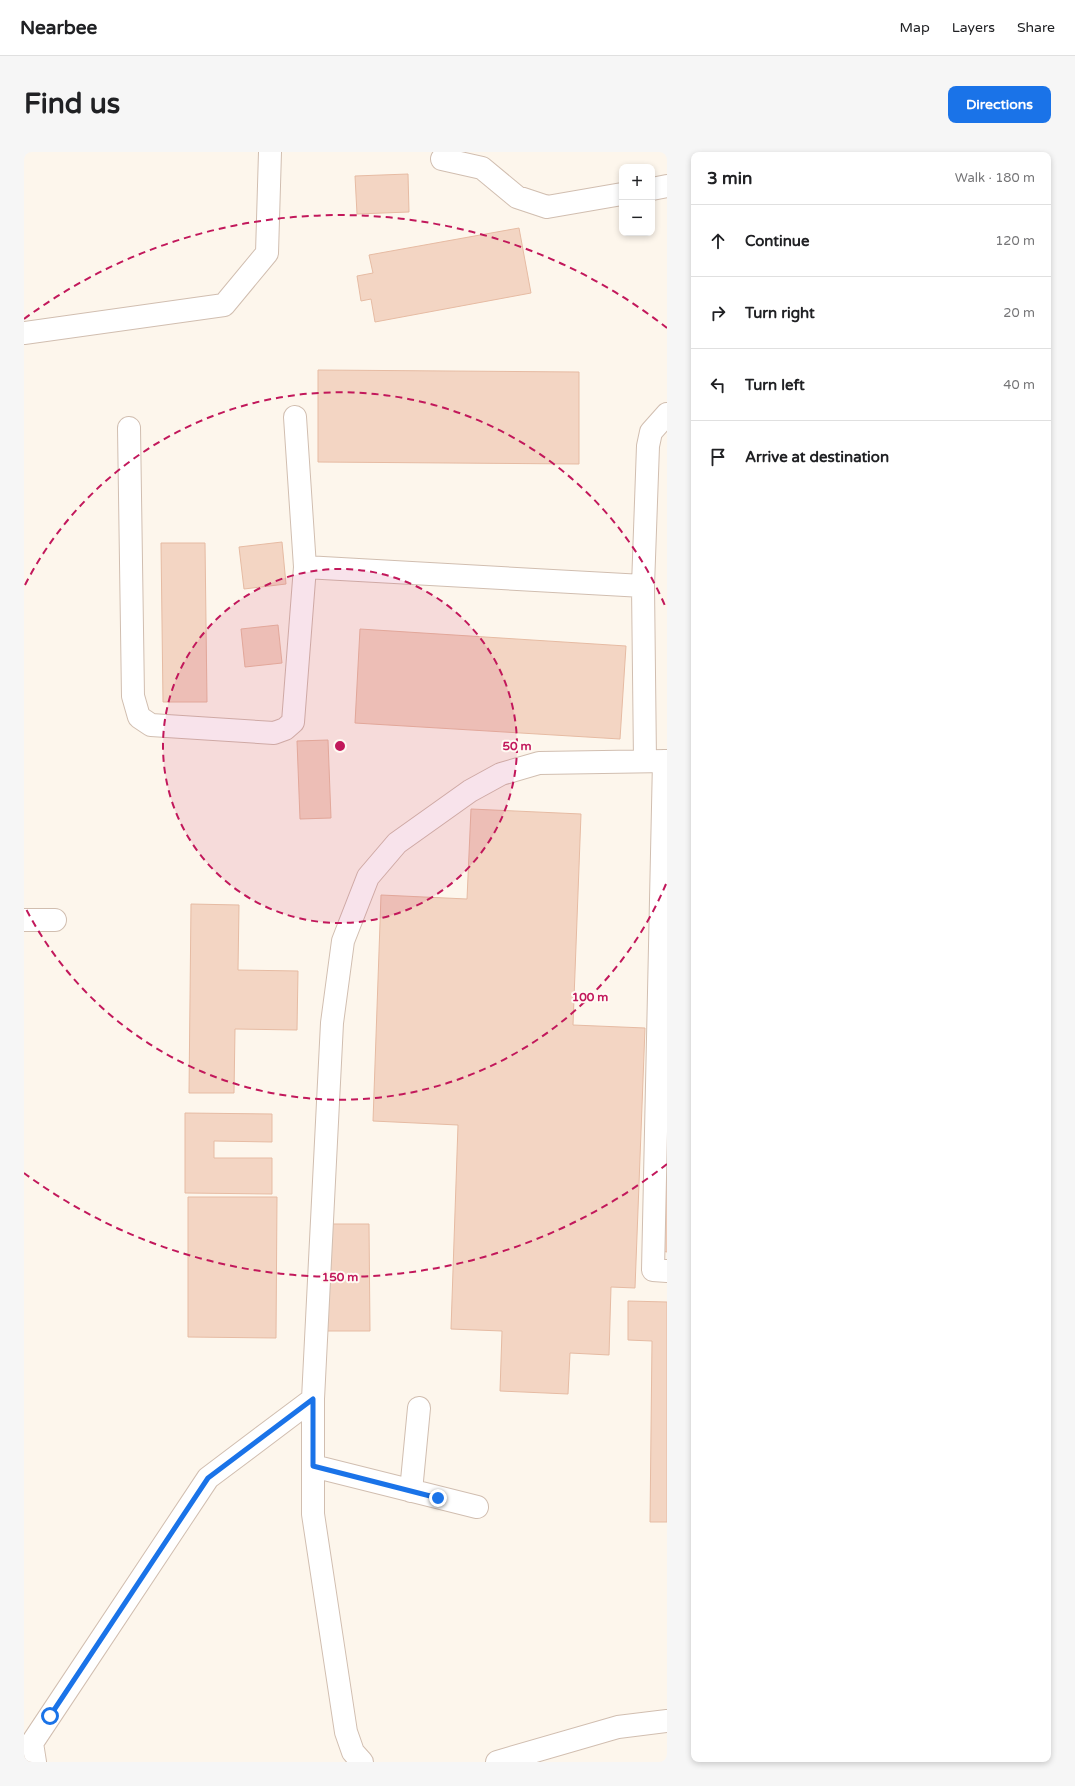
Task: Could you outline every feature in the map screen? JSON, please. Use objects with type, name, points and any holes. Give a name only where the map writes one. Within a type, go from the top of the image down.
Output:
[{"type":"lane","points":[[24,333],[224,305],[267,253],[270,152]]},
{"type":"lane","points":[[442,159],[482,168],[517,197],[547,207],[619,195]]},
{"type":"lane","points":[[655,188],[667,186]]},
{"type":"lane","points":[[667,414],[651,432],[648,446],[643,586],[659,761],[653,1270],[667,1271]]},
{"type":"lane","points":[[129,428],[133,696],[139,717],[152,725],[274,733],[293,722],[305,567],[295,417]]},
{"type":"lane","points":[[305,567],[643,586]]},
{"type":"lane","points":[[362,1762],[353,1752],[346,1732],[313,1514],[313,1399],[332,1023],[343,941],[368,877],[397,844],[470,791],[501,774],[539,763],[659,761]]},
{"type":"lane","points":[[24,920],[55,920]]},
{"type":"lane","points":[[30,1750],[208,1478],[313,1399]]},
{"type":"lane","points":[[411,1491],[419,1408]]},
{"type":"lane","points":[[313,1466],[478,1508]]},
{"type":"lane","points":[[499,1762],[618,1727],[667,1721]]},
{"type":"building","points":[[408,174],[409,212],[357,214],[355,176]]},
{"type":"building","points":[[519,228],[531,293],[375,322],[371,299],[361,301],[357,276],[373,273],[369,255]]},
{"type":"building","points":[[318,370],[579,372],[579,464],[318,462]]},
{"type":"building","points":[[282,542],[286,584],[244,589],[239,547]]},
{"type":"building","points":[[161,543],[205,543],[207,702],[163,702]]},
{"type":"building","points":[[278,625],[282,663],[245,667],[241,629]]},
{"type":"building","points":[[360,629],[626,646],[620,739],[355,723]]},
{"type":"building","points":[[328,740],[331,818],[300,819],[297,741]]},
{"type":"building","points":[[471,809],[581,814],[573,1025],[645,1028],[635,1288],[611,1287],[609,1355],[570,1353],[568,1394],[500,1391],[502,1331],[451,1329],[458,1125],[373,1121],[381,895],[467,899]]},
{"type":"building","points":[[191,904],[239,905],[238,970],[298,971],[297,1030],[235,1029],[234,1093],[189,1093]]},
{"type":"building","points":[[667,1112],[667,1252],[661,1251]]},
{"type":"building","points":[[185,1113],[272,1114],[272,1142],[214,1141],[214,1158],[272,1158],[272,1194],[185,1193]]},
{"type":"building","points":[[188,1197],[277,1197],[276,1338],[188,1337]]},
{"type":"building","points":[[323,1224],[369,1224],[370,1331],[324,1331]]},
{"type":"building","points":[[628,1301],[667,1302],[667,1522],[650,1522],[652,1341],[628,1340]]},
{"type":"route","points":[[50,1716],[208,1478],[313,1399],[313,1466],[438,1498]]}]
